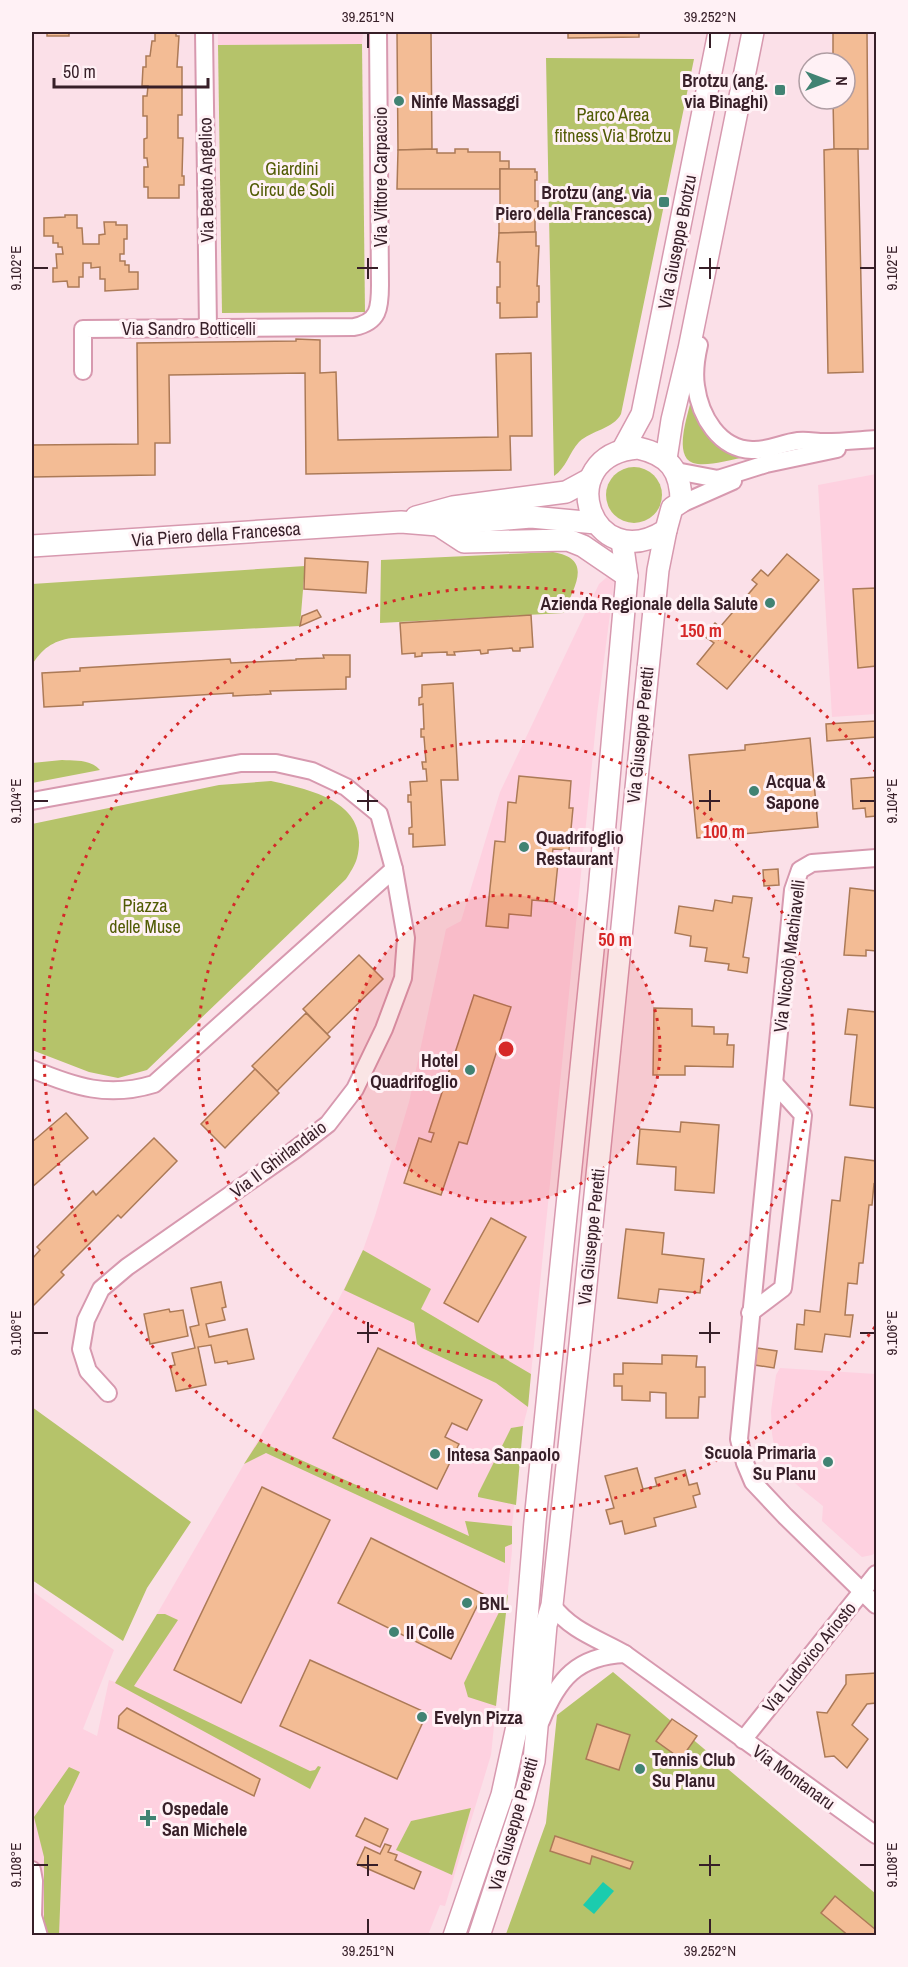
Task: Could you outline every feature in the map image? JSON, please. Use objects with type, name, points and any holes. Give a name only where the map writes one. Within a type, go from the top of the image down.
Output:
[{"type":"street","name":"Via Beato Angelico","points":[[204,32],[208,328]]},
{"type":"street","name":"Via Vittore Carpaccio","points":[[337,327],[367,324],[375,315],[380,304],[378,32]]},
{"type":"street","name":"Via Giuseppe Brotzu","points":[[623,449],[642,414],[718,32]]},
{"type":"street","name":"Via Giuseppe Brotzu","points":[[671,465],[672,420],[698,307],[753,32]]},
{"type":"street","name":"Via Giuseppe Brotzu","points":[[698,307],[700,335],[695,384],[705,417],[723,440],[736,447],[752,450],[763,450],[799,441],[876,440]]},
{"type":"street","name":"Via Sandro Botticelli","points":[[83,371],[83,328],[337,327]]},
{"type":"street","points":[[671,465],[681,486],[681,502],[672,508],[666,530],[653,539],[638,543],[622,541],[608,534],[596,523],[589,510],[587,494],[590,479],[597,466],[609,455],[623,449],[638,447],[653,451],[671,465],[718,479],[766,464],[876,440]]},
{"type":"street","points":[[672,508],[766,464]]},
{"type":"street","name":"Via Piero della Francesca","points":[[401,522],[453,507],[566,492],[590,479]]},
{"type":"street","name":"Via Piero della Francesca","points":[[32,546],[401,522],[438,525],[531,517],[596,523]]},
{"type":"street","points":[[438,525],[464,542],[568,540],[583,546],[627,576]]},
{"type":"street","name":"Via Giuseppe Peretti","points":[[480,1935],[534,1761],[546,1625],[552,1605],[581,1342],[657,570],[666,530]]},
{"type":"street","name":"Via Giuseppe Peretti","points":[[454,1935],[502,1795],[519,1717],[536,1509],[599,891],[627,576],[622,541]]},
{"type":"street","points":[[32,801],[241,763],[276,764],[312,771],[346,787],[379,814],[394,869],[154,1084],[133,1090],[108,1091],[83,1088],[32,1069]]},
{"type":"street","name":"Via Niccolò Machiavelli","points":[[876,858],[812,864],[800,870],[793,890],[739,1439],[753,1482],[876,1605]]},
{"type":"street","name":"Via Il Ghirlandaio","points":[[108,1393],[88,1371],[81,1349],[86,1320],[101,1289],[127,1267],[328,1124],[355,1089],[384,1029],[403,978],[406,938],[394,869]]},
{"type":"street","points":[[750,1313],[783,1288],[803,1115],[775,1084]]},
{"type":"street","name":"Via Ludovico Ariosto","points":[[743,1740],[876,1574]]},
{"type":"street","name":"Via Montanaru","points":[[552,1605],[583,1634],[625,1654],[876,1835]]},
{"type":"street","points":[[537,1732],[560,1683],[574,1669],[591,1660],[625,1654]]},
{"type":"street","points":[[32,1870],[33,1916],[39,1935]]},
{"type":"shaded area","points":[[218,32],[363,32],[362,44],[218,45]]},
{"type":"shaded area","points":[[876,474],[876,714],[832,717],[818,485]]},
{"type":"shaded area","points":[[612,575],[614,583],[597,714],[528,1407],[523,1426],[512,1526],[512,1551],[491,1755],[445,1906],[440,1905],[428,1935],[32,1935],[32,1591],[114,1650],[83,1729],[97,1736],[109,1680],[115,1682],[157,1614],[333,1311],[363,1250],[409,1102],[446,929],[461,921],[500,792],[599,584]]},
{"type":"shaded area","name":"Scuola Primaria Su Planu","points":[[780,1368],[876,1374],[876,1552],[872,1555],[862,1557],[822,1521],[823,1506],[797,1485],[782,1469],[776,1455],[772,1434],[771,1411],[776,1375]]},
{"type":"shaded area","points":[[603,1882],[614,1891],[594,1914],[583,1905]]},
{"type":"green space","name":"Giardini Circu de Soli","points":[[362,44],[365,312],[222,313],[218,45]]},
{"type":"green space","name":"Parco Area fitness Via Brotzu","points":[[546,58],[694,59],[621,414],[613,423],[579,442],[562,469],[554,476]]},
{"type":"green space","points":[[691,400],[716,442],[741,458],[705,464],[693,463],[687,459],[684,452],[683,434]]},
{"type":"green space","points":[[628,467],[640,467],[650,471],[658,479],[662,495],[658,511],[650,519],[640,523],[628,523],[618,519],[610,511],[606,501],[606,489],[610,479],[618,471]]},
{"type":"green space","points":[[553,552],[566,556],[577,567],[576,584],[564,613],[380,623],[381,560]]},
{"type":"green space","points":[[305,566],[300,626],[72,638],[48,647],[32,665],[32,584]]},
{"type":"green space","points":[[62,760],[87,762],[100,770],[32,783],[32,763]]},
{"type":"green space","name":"Piazza delle Muse","points":[[271,781],[320,795],[347,811],[355,824],[359,839],[357,858],[346,879],[147,1070],[118,1078],[89,1072],[32,1050],[32,824],[219,785]]},
{"type":"green space","points":[[363,1250],[431,1289],[421,1309],[531,1374],[528,1407],[496,1383],[422,1348],[417,1344],[414,1323],[344,1290]]},
{"type":"green space","points":[[32,1407],[191,1522],[147,1588],[123,1641],[32,1580]]},
{"type":"green space","points":[[523,1426],[516,1505],[478,1497],[511,1428]]},
{"type":"green space","points":[[259,1441],[469,1536],[465,1521],[512,1526],[512,1544],[505,1547],[505,1563],[266,1453],[244,1464]]},
{"type":"green space","points":[[508,1594],[496,1706],[468,1697],[464,1683]]},
{"type":"green space","points":[[157,1614],[165,1614],[178,1620],[134,1686],[310,1771],[315,1770],[318,1766],[321,1767],[310,1789],[115,1683]]},
{"type":"green space","name":"Tennis Club Su Planu","points":[[613,1672],[876,1894],[876,1935],[506,1934],[546,1823],[557,1715]]},
{"type":"green space","points":[[69,1767],[80,1772],[64,1806],[59,1935],[44,1935],[44,1857],[34,1817]]},
{"type":"green space","points":[[471,1808],[452,1875],[396,1850],[411,1821]]},
{"type":"building","points":[[47,32],[69,32],[69,36],[47,36]]},
{"type":"building","points":[[155,32],[176,32],[176,36],[179,36],[177,67],[182,67],[182,115],[178,115],[178,138],[183,138],[182,176],[184,176],[184,185],[179,185],[179,198],[148,198],[148,187],[144,187],[144,167],[148,167],[147,158],[144,158],[147,116],[143,116],[143,96],[147,96],[148,86],[142,86],[143,67],[146,67],[146,56],[150,56],[152,41],[155,41]]},
{"type":"building","points":[[397,32],[431,32],[432,149],[398,150]]},
{"type":"building","points":[[568,32],[639,32],[639,37],[568,38]]},
{"type":"building","points":[[833,32],[867,32],[868,149],[834,149],[833,111],[857,111],[857,51],[833,51]]},
{"type":"building","points":[[437,149],[437,153],[455,153],[455,149],[468,149],[468,152],[500,152],[500,161],[509,161],[509,169],[500,169],[500,189],[397,189],[398,150]]},
{"type":"building","points":[[858,149],[863,372],[828,373],[824,150]]},
{"type":"building","points":[[500,169],[535,169],[537,172],[535,201],[538,201],[538,209],[535,209],[535,232],[499,233],[499,215],[496,215],[496,206],[500,206]]},
{"type":"building","points":[[65,215],[77,215],[77,228],[82,228],[83,244],[99,244],[99,235],[105,234],[104,222],[127,225],[127,239],[124,239],[124,254],[120,254],[120,261],[125,261],[125,265],[129,265],[129,272],[138,272],[138,289],[105,291],[105,279],[100,279],[100,267],[91,268],[91,263],[83,263],[83,277],[79,277],[79,287],[68,287],[67,281],[53,282],[53,268],[57,268],[56,254],[63,254],[62,247],[58,247],[58,243],[53,243],[53,236],[44,236],[44,218],[65,217]]},
{"type":"building","points":[[536,232],[536,246],[539,246],[537,317],[500,318],[500,303],[497,303],[497,287],[500,287],[500,262],[497,262],[499,233]]},
{"type":"building","points":[[296,339],[320,340],[320,373],[336,372],[338,440],[498,437],[496,354],[531,353],[532,436],[510,436],[511,470],[306,474],[305,373],[169,375],[170,443],[155,443],[155,475],[32,477],[32,445],[138,444],[137,343],[296,341]]},
{"type":"building","name":"Azienda Regionale della Salute","points":[[787,554],[819,580],[727,689],[697,664],[714,643],[704,636],[715,623],[720,627],[757,584],[752,580],[761,570],[768,576]]},
{"type":"building","points":[[305,558],[368,562],[366,593],[304,589]]},
{"type":"building","points":[[876,588],[876,666],[858,668],[853,589]]},
{"type":"building","points":[[317,610],[321,617],[300,626],[302,616]]},
{"type":"building","points":[[531,615],[533,647],[520,648],[520,651],[513,651],[512,648],[488,650],[488,653],[481,654],[480,650],[454,652],[455,655],[447,655],[447,652],[422,653],[422,656],[415,657],[415,653],[402,654],[400,623]]},
{"type":"building","points":[[323,655],[350,655],[350,677],[346,677],[346,689],[270,691],[271,694],[233,696],[233,693],[83,702],[83,705],[44,707],[42,673],[80,671],[80,668],[230,659],[231,663],[296,660],[324,658]]},
{"type":"building","points":[[453,683],[458,780],[441,780],[445,845],[413,847],[413,834],[409,834],[409,828],[412,827],[411,802],[408,802],[408,795],[411,795],[410,782],[427,781],[426,769],[423,769],[422,762],[426,762],[424,737],[421,737],[421,729],[424,729],[423,704],[419,705],[422,685]]},
{"type":"building","points":[[876,721],[876,737],[827,741],[826,724]]},
{"type":"building","name":"Acqua & Sapone","points":[[810,738],[818,827],[697,838],[689,755],[745,750],[745,745]]},
{"type":"building","points":[[519,776],[571,781],[569,808],[573,808],[569,850],[553,849],[551,863],[558,863],[554,902],[532,900],[531,916],[509,914],[508,928],[486,926],[495,841],[505,842],[508,802],[516,803]]},
{"type":"building","points":[[876,777],[876,816],[866,817],[865,808],[853,809],[851,779]]},
{"type":"building","points":[[778,869],[779,885],[764,886],[763,870]]},
{"type":"building","points":[[850,888],[876,891],[876,951],[866,950],[866,956],[844,955]]},
{"type":"building","points":[[733,896],[752,898],[743,957],[749,958],[747,973],[728,970],[729,964],[705,961],[707,948],[690,946],[691,936],[675,933],[679,906],[713,911],[715,900],[732,903]]},
{"type":"building","points":[[359,955],[383,979],[327,1034],[303,1009]]},
{"type":"building","name":"Hotel Quadrifoglio","points":[[474,995],[511,1007],[467,1144],[459,1142],[441,1195],[404,1183],[419,1138],[431,1142],[434,1133],[429,1132]]},
{"type":"building","points":[[654,1008],[692,1009],[692,1026],[714,1027],[714,1034],[728,1034],[727,1045],[734,1045],[733,1067],[685,1066],[685,1075],[653,1075]]},
{"type":"building","points":[[848,1009],[876,1012],[876,1108],[850,1105],[857,1035],[845,1034]]},
{"type":"building","points":[[306,1013],[330,1037],[277,1091],[252,1066]]},
{"type":"building","points":[[255,1069],[279,1093],[225,1148],[201,1124]]},
{"type":"building","points":[[66,1113],[88,1138],[32,1187],[32,1142]]},
{"type":"building","points":[[681,1122],[719,1125],[714,1193],[675,1190],[676,1167],[637,1164],[640,1129],[680,1132]]},
{"type":"building","points":[[154,1138],[177,1161],[121,1218],[118,1215],[61,1272],[64,1275],[32,1307],[32,1259],[40,1250],[37,1247],[93,1191],[96,1195]]},
{"type":"building","points":[[845,1157],[876,1161],[876,1185],[874,1184],[872,1205],[869,1205],[863,1263],[859,1263],[857,1284],[848,1283],[845,1315],[853,1315],[850,1337],[825,1334],[822,1352],[795,1349],[797,1324],[804,1325],[805,1310],[820,1312],[832,1200],[840,1201]]},
{"type":"building","points":[[491,1218],[526,1237],[478,1322],[444,1303]]},
{"type":"building","points":[[626,1229],[664,1233],[662,1254],[704,1259],[700,1293],[659,1289],[657,1303],[618,1298]]},
{"type":"building","points":[[221,1282],[226,1307],[222,1308],[225,1320],[206,1324],[209,1337],[247,1329],[254,1359],[228,1364],[227,1361],[215,1363],[211,1345],[198,1347],[206,1385],[176,1391],[170,1366],[175,1365],[172,1353],[195,1348],[190,1327],[199,1325],[191,1288]]},
{"type":"building","points":[[169,1309],[170,1312],[183,1310],[188,1336],[150,1344],[144,1314]]},
{"type":"building","points":[[378,1348],[482,1400],[467,1430],[452,1423],[445,1437],[459,1444],[437,1489],[333,1438]]},
{"type":"building","points":[[757,1348],[777,1351],[774,1368],[755,1365]]},
{"type":"building","points":[[662,1355],[697,1356],[696,1367],[705,1367],[705,1397],[699,1397],[698,1418],[666,1418],[666,1393],[650,1392],[650,1401],[622,1400],[622,1386],[614,1386],[614,1374],[623,1374],[623,1363],[662,1364]]},
{"type":"building","points":[[637,1468],[643,1489],[657,1486],[655,1478],[685,1470],[689,1485],[697,1483],[700,1494],[693,1496],[696,1507],[654,1518],[656,1526],[625,1534],[622,1521],[610,1524],[606,1510],[614,1508],[605,1476]]},
{"type":"building","points":[[262,1487],[330,1520],[241,1703],[174,1670]]},
{"type":"building","points":[[371,1538],[483,1594],[451,1659],[338,1603]]},
{"type":"building","points":[[310,1660],[427,1713],[397,1779],[280,1726]]},
{"type":"building","points":[[876,1673],[876,1703],[867,1704],[852,1725],[868,1739],[847,1768],[834,1756],[825,1757],[817,1712],[827,1713],[846,1684],[846,1675]]},
{"type":"building","points":[[127,1708],[260,1779],[254,1796],[118,1728],[119,1716]]},
{"type":"building","points":[[672,1719],[697,1736],[681,1759],[656,1741]]},
{"type":"building","points":[[597,1724],[630,1735],[619,1770],[586,1759]]},
{"type":"building","points":[[365,1818],[388,1829],[380,1847],[356,1836]]},
{"type":"building","points":[[555,1836],[633,1862],[630,1869],[592,1856],[590,1864],[550,1851]]},
{"type":"building","points":[[385,1844],[391,1846],[388,1852],[397,1855],[395,1860],[421,1872],[414,1889],[357,1864],[365,1847],[380,1854]]},
{"type":"building","points":[[835,1896],[876,1930],[876,1936],[849,1936],[821,1913]]},
{"type":"place","name":"Brotzu (ang. via Binaghi)","points":[[780,90]]},
{"type":"place","name":"Ninfe Massaggi","points":[[399,101]]},
{"type":"place","name":"Brotzu (ang. via Piero della Francesca)","points":[[664,202]]},
{"type":"place","name":"Azienda Regionale della Salute","points":[[770,603]]},
{"type":"place","name":"Acqua & Sapone","points":[[754,791]]},
{"type":"place","name":"Quadrifoglio Restaurant","points":[[524,847]]},
{"type":"place","name":"Hotel Quadrifoglio","points":[[470,1070]]},
{"type":"place","name":"Intesa Sanpaolo","points":[[435,1454]]},
{"type":"place","name":"Scuola Primaria Su Planu","points":[[828,1462]]},
{"type":"place","name":"BNL","points":[[467,1603]]},
{"type":"place","name":"Il Colle","points":[[394,1632]]},
{"type":"place","name":"Evelyn Pizza","points":[[422,1717]]},
{"type":"place","name":"Tennis Club Su Planu","points":[[640,1769]]},
{"type":"place","name":"Ospedale San Michele","points":[[148,1818]]}]
